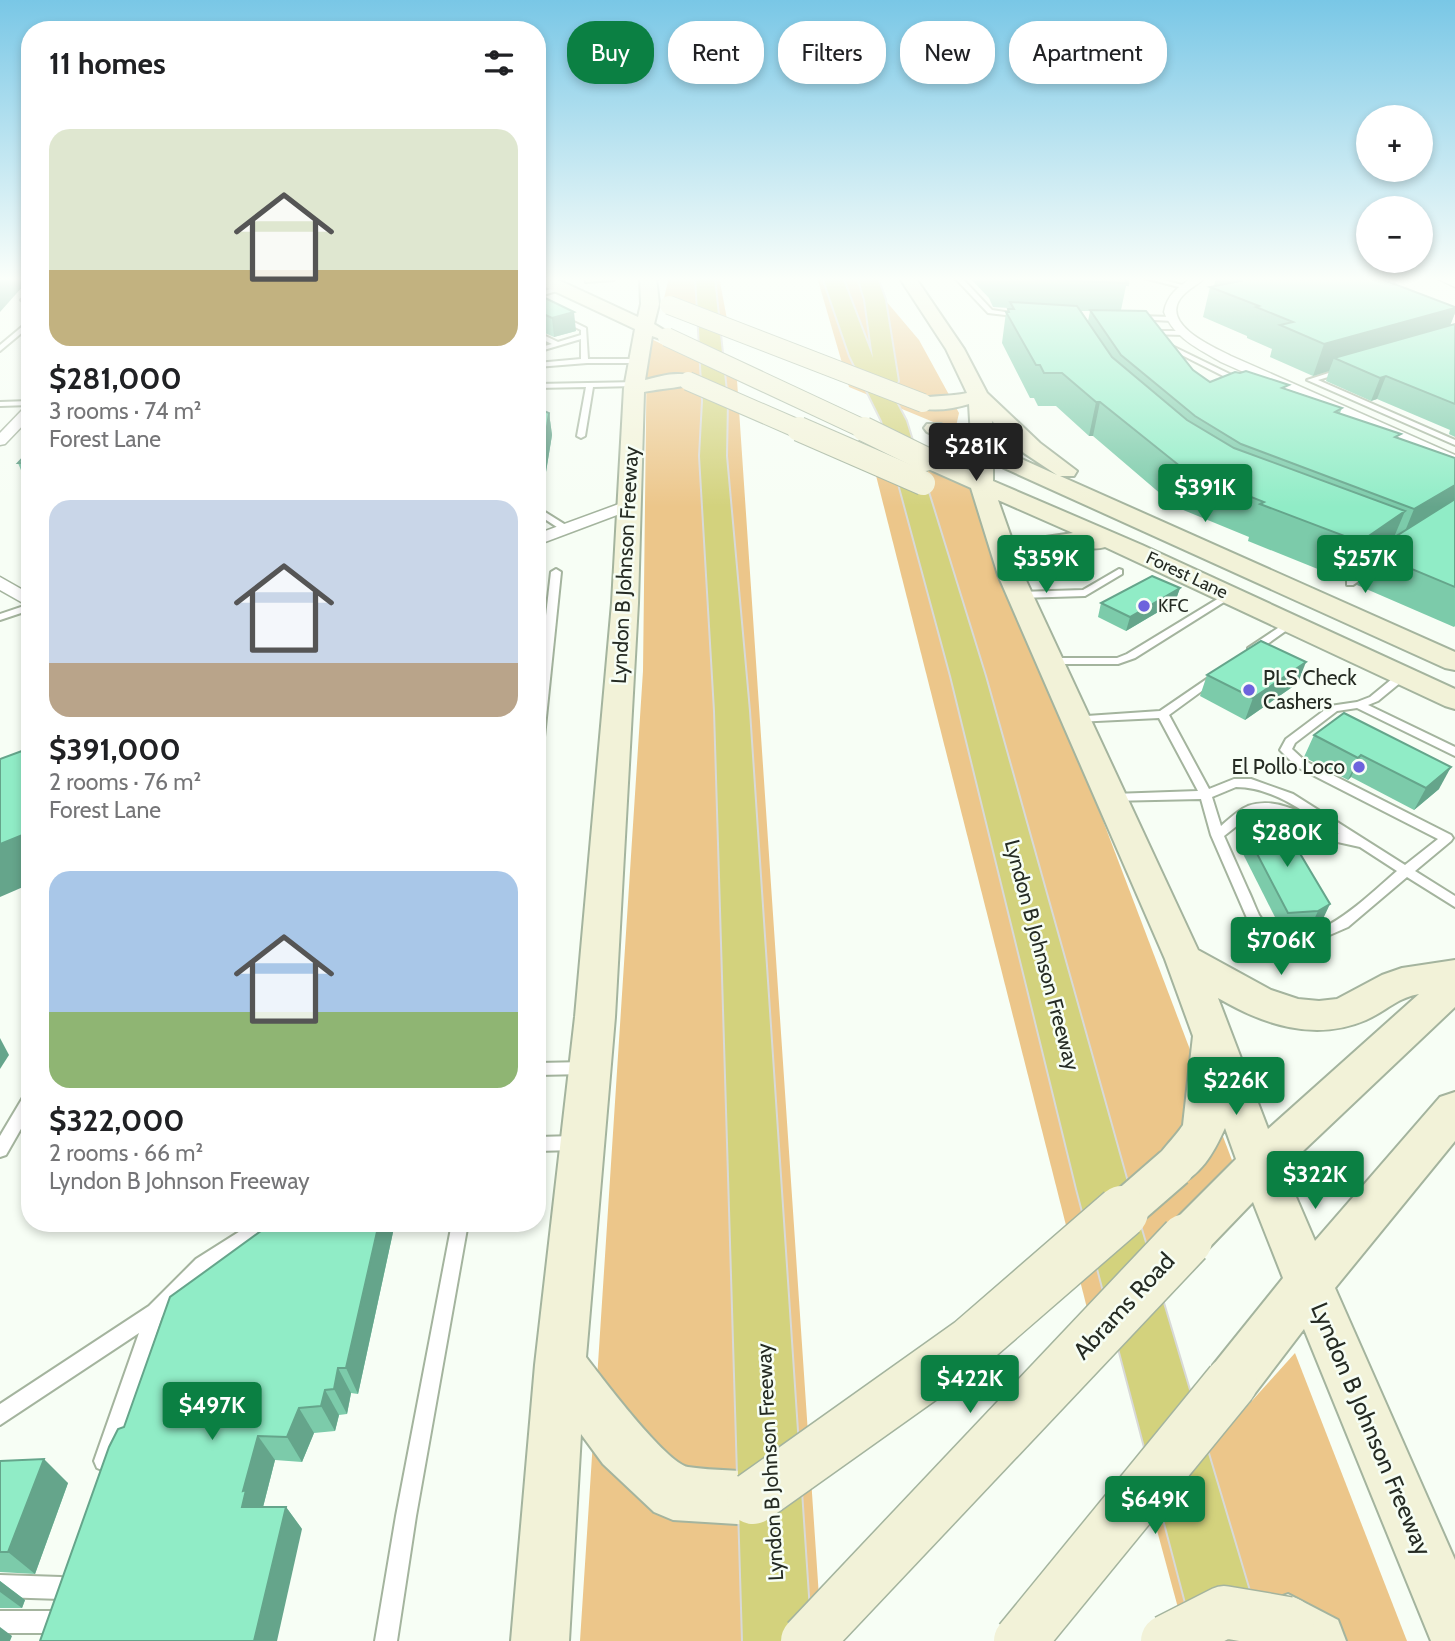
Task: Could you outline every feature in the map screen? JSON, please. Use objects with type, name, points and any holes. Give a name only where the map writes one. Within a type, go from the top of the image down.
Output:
[{"type":"highway","name":"Lyndon B Johnson Freeway","points":[[711,354],[715,401],[713,456],[732,711],[774,1521],[777,1641]]},
{"type":"highway","name":"Lyndon B Johnson Freeway","points":[[860,354],[917,418],[968,676],[1099,1176],[1230,1641]]},
{"type":"highway","points":[[895,354],[917,418]]},
{"type":"main road","name":"Lyndon B Johnson Freeway","points":[[540,1641],[560,1365],[589,1068],[624,617],[630,354]]},
{"type":"main road","points":[[653,354],[670,380],[688,381],[923,483],[967,494]]},
{"type":"main road","name":"Forest Lane","points":[[706,354],[925,459],[967,494],[1126,561],[1229,595],[1455,699]]},
{"type":"main road","points":[[733,354],[917,418],[951,403],[978,396]]},
{"type":"main road","name":"Forest Lane","points":[[764,354],[917,418],[981,451],[1135,517],[1454,661]]},
{"type":"main road","points":[[957,354],[978,396],[1031,448],[1135,517]]},
{"type":"main road","name":"Lyndon B Johnson Freeway","points":[[978,396],[982,421],[981,451],[967,494],[996,530],[1015,585],[1114,798],[1184,958],[1260,1164],[1308,1283],[1452,1616]]},
{"type":"main road","points":[[1015,585],[1029,554],[1047,542],[1084,541],[1126,561]]},
{"type":"main road","points":[[1184,958],[1226,986],[1256,1000],[1310,1016],[1336,1015],[1364,1004],[1398,984],[1455,975]]},
{"type":"main road","name":"Abrams Road","points":[[807,1641],[1260,1164],[1455,984]]},
{"type":"main road","points":[[560,1365],[622,1445],[673,1493],[753,1498],[971,1343],[1191,1150],[1204,1128],[1210,1030]]},
{"type":"main road","points":[[1020,1641],[1231,1383],[1308,1283],[1455,1110]]},
{"type":"main road","points":[[1167,1641],[1224,1612],[1303,1632]]},
{"type":"street","points":[[1217,354],[1455,461]]},
{"type":"street","points":[[0,441],[21,419]]},
{"type":"street","points":[[546,537],[627,506]]},
{"type":"street","points":[[0,582],[21,596]]},
{"type":"lane","points":[[585,354],[585,361]]},
{"type":"lane","points":[[546,364],[585,361],[593,354]]},
{"type":"lane","points":[[581,436],[590,385],[609,354]]},
{"type":"lane","points":[[1184,354],[1245,384],[1267,377]]},
{"type":"lane","points":[[1348,370],[1311,380],[1455,443]]},
{"type":"lane","points":[[1291,388],[1315,382]]},
{"type":"lane","points":[[546,386],[590,385]]},
{"type":"lane","points":[[0,404],[21,403]]},
{"type":"lane","points":[[1374,424],[1397,418]]},
{"type":"lane","points":[[546,516],[566,529]]},
{"type":"lane","points":[[1015,585],[1085,593],[1126,561]]},
{"type":"lane","points":[[1350,583],[1381,562]]},
{"type":"lane","points":[[546,664],[556,572]]},
{"type":"lane","points":[[1051,661],[1118,661],[1131,656],[1229,595]]},
{"type":"lane","points":[[0,617],[21,610]]},
{"type":"lane","points":[[1237,661],[1290,623]]},
{"type":"lane","points":[[1076,719],[1163,714],[1227,668]]},
{"type":"lane","points":[[1163,714],[1206,795],[1217,835],[1254,918],[1267,932],[1286,941],[1302,942],[1343,923],[1452,837],[1301,764],[1286,750],[1290,741],[1334,708],[1359,705],[1374,699],[1402,676]]},
{"type":"lane","points":[[1359,705],[1455,752]]},
{"type":"lane","points":[[1114,798],[1206,795],[1234,783],[1268,787],[1289,797],[1455,902]]},
{"type":"lane","points":[[1217,835],[1241,816],[1363,844]]},
{"type":"lane","points":[[546,1069],[589,1068]]},
{"type":"lane","points":[[0,1150],[21,1114]]},
{"type":"lane","points":[[546,1144],[582,1143]]},
{"type":"lane","points":[[0,1415],[155,1312],[202,1265],[254,1232]]},
{"type":"lane","points":[[386,1641],[458,1232]]},
{"type":"lane","points":[[97,1483],[155,1312]]},
{"type":"lane","points":[[0,1586],[64,1581],[47,1631],[0,1622]]},
{"type":"shaded area","points":[[647,354],[682,354],[737,380],[819,1597],[775,1641],[580,1641],[643,671]]},
{"type":"shaded area","points":[[839,354],[926,354],[959,413],[955,431],[849,387]]},
{"type":"shaded area","points":[[867,440],[977,489],[1238,1176],[1090,1320]]},
{"type":"shaded area","points":[[1295,1353],[1407,1641],[1187,1641],[1152,1512]]},
{"type":"building","points":[[1030,354],[1110,354],[1187,420],[1234,448],[1405,511],[1360,542],[1260,504],[1264,502],[1186,471],[1062,373],[1044,373],[1040,365],[1036,365]]},
{"type":"building","points":[[1180,354],[1193,370],[1210,382],[1235,372],[1246,371],[1289,385],[1282,388],[1342,408],[1335,412],[1401,434],[1395,437],[1455,458],[1455,485],[1414,509],[1241,444],[1195,416],[1121,355]]},
{"type":"building","points":[[1350,354],[1455,354],[1455,404],[1386,376],[1380,378],[1334,358]]},
{"type":"building","points":[[546,412],[549,413],[546,434]]},
{"type":"building","points":[[1455,499],[1455,587],[1371,552]]},
{"type":"building","points":[[1152,576],[1180,588],[1130,617],[1101,603]]},
{"type":"building","points":[[1261,641],[1306,662],[1253,698],[1207,675]]},
{"type":"building","points":[[1344,713],[1451,767],[1426,788],[1314,735]]},
{"type":"building","points":[[21,751],[21,836],[0,844],[0,759]]},
{"type":"building","points":[[1242,825],[1283,825],[1330,904],[1318,911],[1288,913]]},
{"type":"building","points":[[260,1232],[377,1232],[346,1368],[338,1368],[334,1389],[325,1390],[321,1406],[299,1408],[287,1437],[258,1436],[243,1491],[246,1490],[242,1507],[286,1507],[254,1641],[40,1641],[109,1447],[118,1429],[124,1427],[170,1297]]},
{"type":"building","points":[[44,1459],[8,1552],[0,1552],[0,1461]]},
{"type":"place","name":"KFC","points":[[1144,606]]},
{"type":"place","name":"PLS Check Cashers","points":[[1249,690]]},
{"type":"place","name":"El Pollo Loco","points":[[1359,767]]}]
